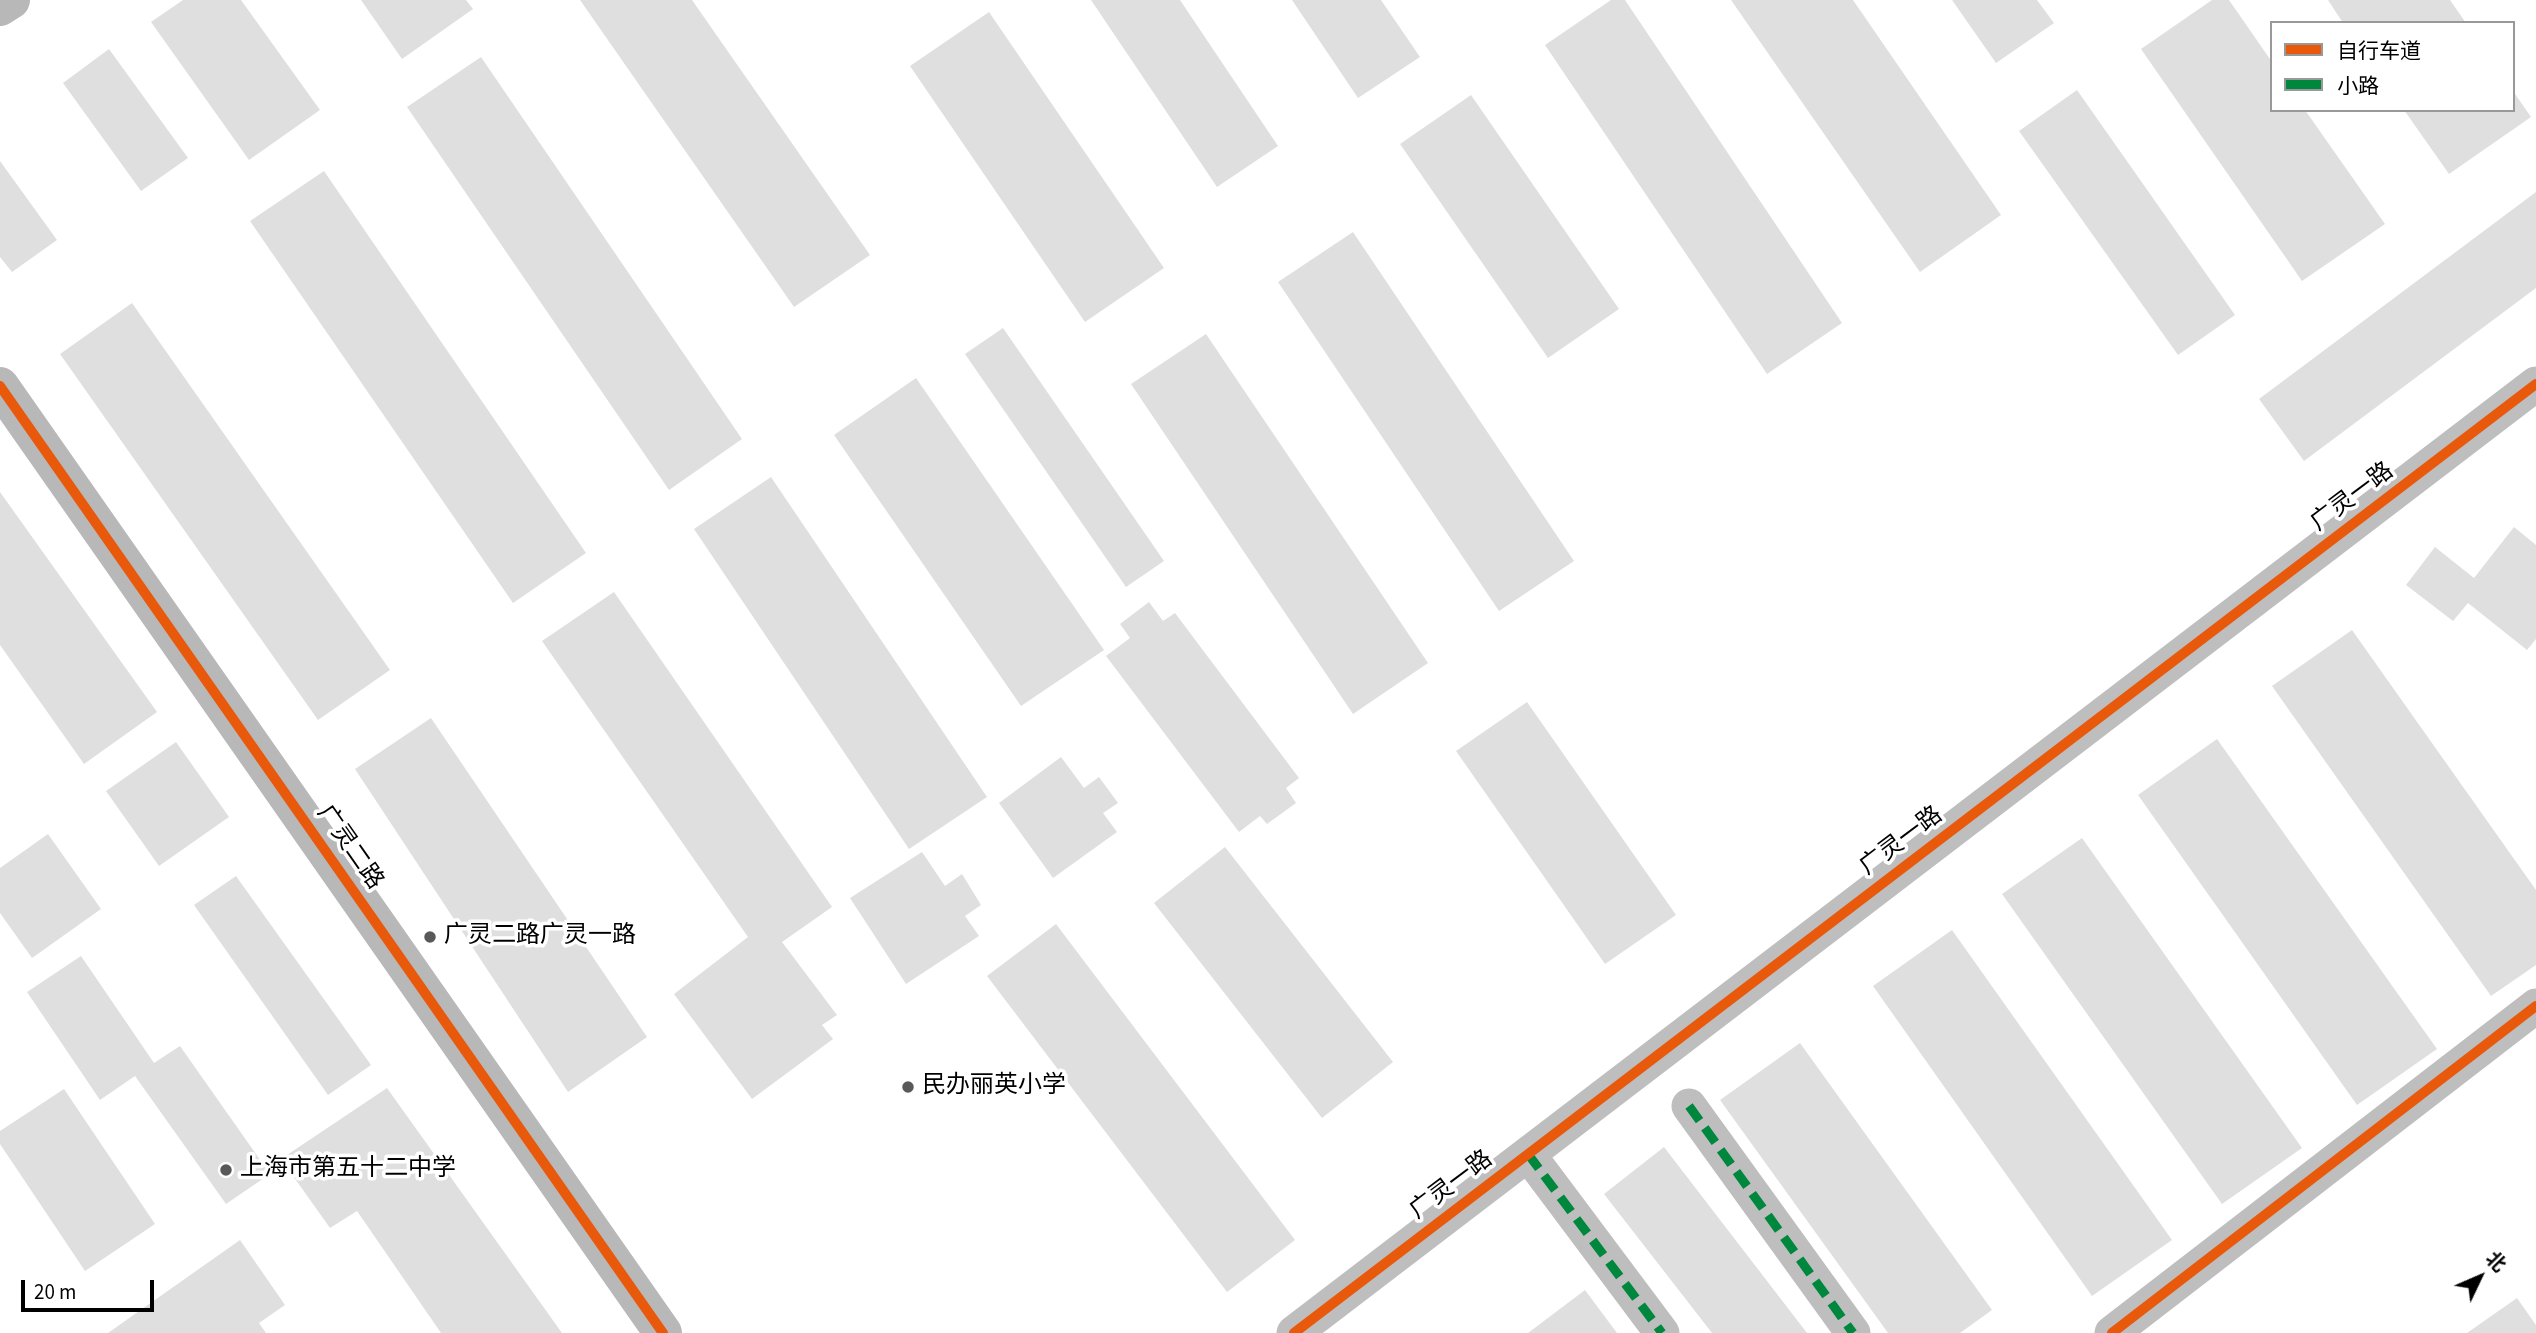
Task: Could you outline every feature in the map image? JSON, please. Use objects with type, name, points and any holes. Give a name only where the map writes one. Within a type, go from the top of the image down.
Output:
[{"type":"street","points":[[0,8],[11,0]]},
{"type":"street","name":"广灵一路","points":[[1294,1333],[2536,384]]},
{"type":"street","name":"广灵二路","points":[[0,386],[663,1333]]},
{"type":"street","points":[[2112,1333],[2536,1006]]},
{"type":"street","points":[[1689,1107],[1853,1333]]},
{"type":"street","points":[[1528,1154],[1662,1333]]},
{"type":"building","points":[[183,0],[241,0],[320,110],[249,160],[151,22]]},
{"type":"building","points":[[361,0],[466,0],[473,9],[402,59]]},
{"type":"building","points":[[580,0],[692,0],[870,255],[794,307]]},
{"type":"building","points":[[1091,0],[1180,0],[1278,146],[1217,187]]},
{"type":"building","points":[[1292,0],[1381,0],[1420,57],[1358,98]]},
{"type":"building","points":[[1611,0],[1625,0],[1842,323],[1767,374],[1545,45]]},
{"type":"building","points":[[1731,0],[1853,0],[2001,215],[1920,272]]},
{"type":"building","points":[[1952,0],[2037,0],[2054,23],[1996,63]]},
{"type":"building","points":[[2212,0],[2229,0],[2270,59],[2270,112],[2306,112],[2385,224],[2302,281],[2141,49]]},
{"type":"building","points":[[2328,0],[2450,0],[2465,21],[2342,21]]},
{"type":"building","points":[[989,12],[1164,268],[1085,322],[910,66]]},
{"type":"building","points":[[109,49],[188,158],[141,191],[63,83]]},
{"type":"building","points":[[481,57],[742,439],[669,490],[407,107]]},
{"type":"building","points":[[2077,90],[2235,315],[2178,355],[2019,131]]},
{"type":"building","points":[[2515,94],[2531,117],[2449,174],[2405,112],[2515,112]]},
{"type":"building","points":[[1471,95],[1619,309],[1548,358],[1400,144]]},
{"type":"building","points":[[0,161],[57,240],[12,272],[0,257]]},
{"type":"building","points":[[324,171],[586,553],[513,603],[250,221]]},
{"type":"building","points":[[2536,192],[2536,288],[2304,461],[2259,399]]},
{"type":"building","points":[[1353,232],[1574,561],[1499,611],[1278,282]]},
{"type":"building","points":[[132,303],[390,670],[318,720],[60,354]]},
{"type":"building","points":[[1003,328],[1164,561],[1126,587],[965,354]]},
{"type":"building","points":[[1206,334],[1428,663],[1353,714],[1131,384]]},
{"type":"building","points":[[916,378],[1104,650],[1021,706],[834,435]]},
{"type":"building","points":[[771,477],[987,797],[909,849],[694,529]]},
{"type":"building","points":[[0,492],[157,712],[84,764],[0,645]]},
{"type":"building","points":[[2514,527],[2536,545],[2536,639],[2527,650],[2468,603],[2453,621],[2406,585],[2435,547],[2474,578]]},
{"type":"building","points":[[614,592],[832,907],[782,942],[837,1015],[822,1025],[833,1039],[752,1099],[674,994],[748,937],[542,641]]},
{"type":"building","points":[[1149,602],[1163,621],[1175,613],[1299,778],[1286,788],[1296,803],[1267,824],[1260,816],[1239,832],[1106,656],[1130,638],[1120,624]]},
{"type":"building","points":[[2352,630],[2536,890],[2536,965],[2491,996],[2272,686]]},
{"type":"building","points":[[1527,702],[1676,915],[1605,964],[1456,751]]},
{"type":"building","points":[[431,718],[647,1037],[568,1092],[355,769]]},
{"type":"building","points":[[2217,739],[2437,1049],[2357,1105],[2138,795]]},
{"type":"building","points":[[176,742],[229,817],[159,866],[106,791]]},
{"type":"building","points":[[1061,757],[1084,788],[1099,777],[1118,803],[1103,813],[1117,832],[1053,878],[999,803]]},
{"type":"building","points":[[48,834],[101,909],[32,958],[0,913],[0,868]]},
{"type":"building","points":[[2082,838],[2302,1148],[2222,1204],[2002,894]]},
{"type":"building","points":[[1225,847],[1393,1062],[1322,1118],[1154,903]]},
{"type":"building","points":[[922,852],[945,886],[962,874],[981,905],[965,916],[979,936],[906,984],[850,898]]},
{"type":"building","points":[[236,876],[371,1065],[328,1095],[194,905]]},
{"type":"building","points":[[1056,924],[1295,1240],[1227,1292],[987,976]]},
{"type":"building","points":[[1952,930],[2172,1240],[2092,1296],[1873,986]]},
{"type":"building","points":[[81,956],[154,1063],[180,1046],[270,1174],[226,1204],[135,1076],[100,1100],[27,992]]},
{"type":"building","points":[[1800,1043],[1992,1310],[1960,1333],[1888,1333],[1720,1100]]},
{"type":"building","points":[[387,1088],[562,1333],[441,1333],[357,1211],[330,1228],[281,1159]]},
{"type":"building","points":[[64,1089],[155,1224],[85,1271],[0,1144],[0,1131]]},
{"type":"building","points":[[1664,1147],[1807,1333],[1712,1333],[1604,1194]]},
{"type":"building","points":[[240,1240],[285,1305],[259,1323],[266,1333],[108,1333]]},
{"type":"building","points":[[1585,1290],[1617,1333],[1528,1333]]},
{"type":"building","points":[[2517,1298],[2536,1325],[2536,1333],[2467,1333]]},
{"type":"marked path","points":[[1689,1106],[1853,1333]]},
{"type":"marked path","points":[[1528,1154],[1662,1333]]},
{"type":"cycle path","points":[[1294,1333],[2536,384]]},
{"type":"cycle path","points":[[0,386],[663,1333]]},
{"type":"cycle path","points":[[2112,1333],[2536,1006]]},
{"type":"place","name":"广灵二路广灵一路","points":[[430,937]]},
{"type":"place","name":"民办丽英小学","points":[[908,1087]]},
{"type":"place","name":"上海市第五十二中学","points":[[226,1170]]}]
